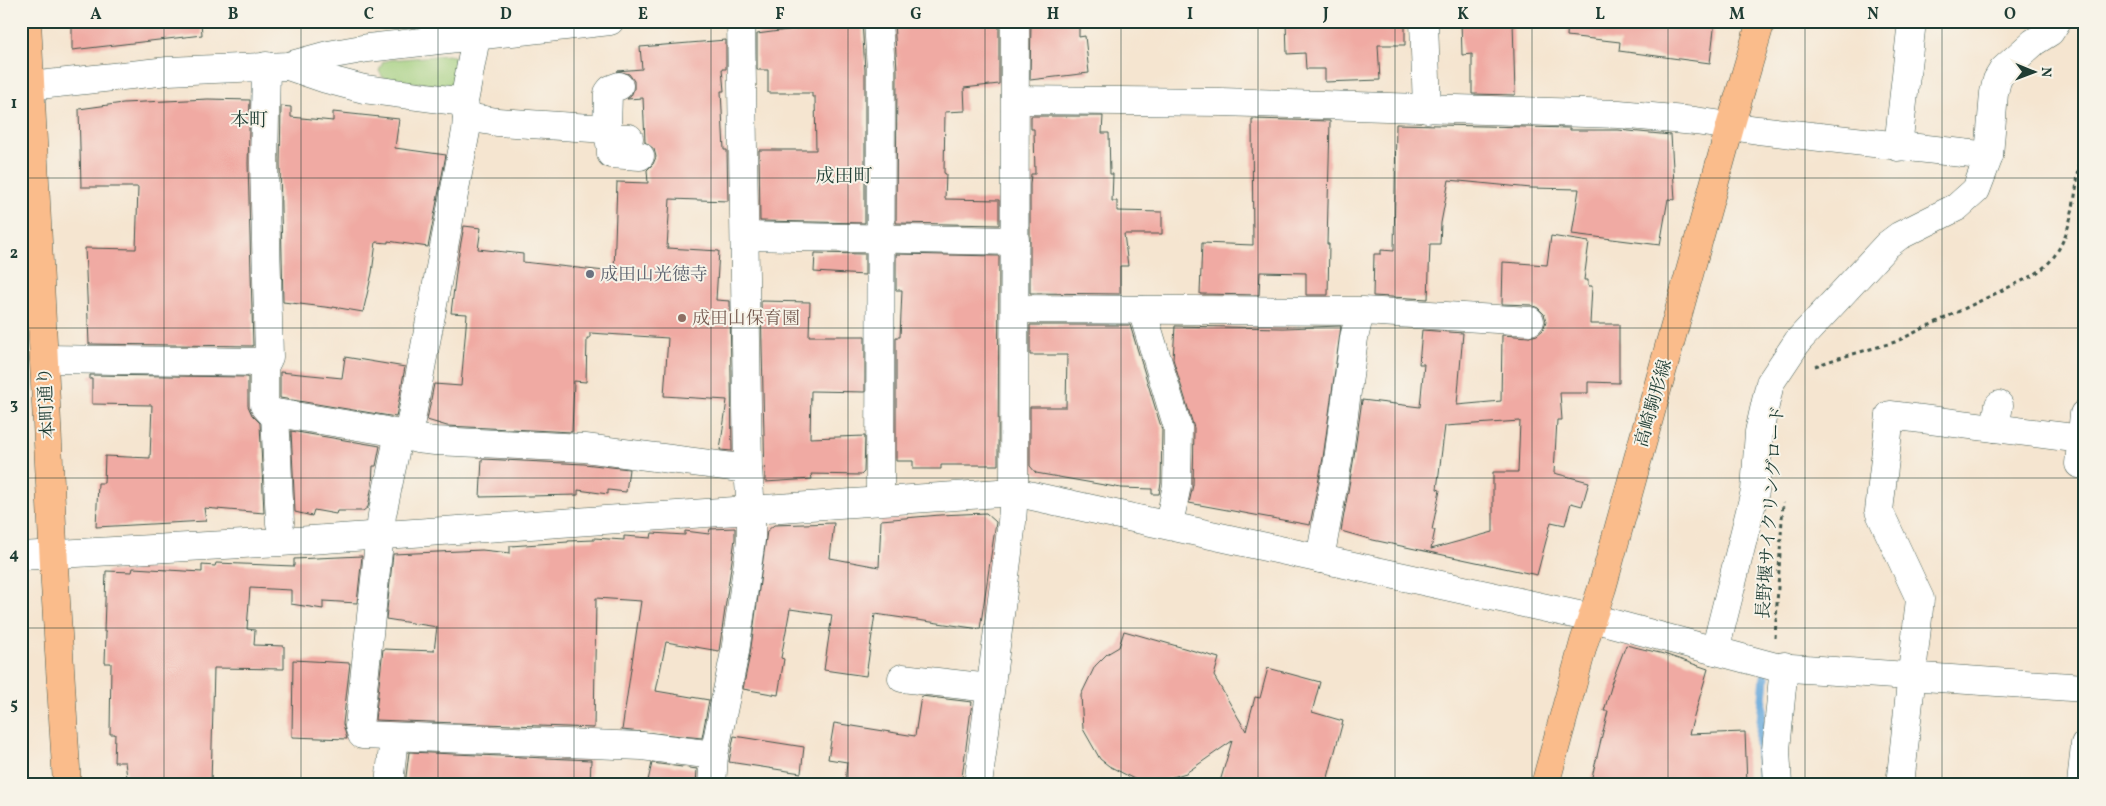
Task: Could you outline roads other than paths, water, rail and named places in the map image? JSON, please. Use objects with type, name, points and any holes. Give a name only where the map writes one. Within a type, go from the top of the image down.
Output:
[{"type":"main road","name":"本町通り","points":[[27,21],[26,86],[44,359],[67,785]]},
{"type":"main road","name":"高崎駒形線","points":[[1545,785],[1761,21]]},
{"type":"street","points":[[26,86],[168,71],[277,66],[328,55],[478,29],[610,21]]},
{"type":"street","points":[[712,785],[714,755],[735,652],[751,540],[748,469],[741,21]]},
{"type":"street","points":[[878,21],[881,70],[880,500]]},
{"type":"street","points":[[978,785],[1012,522],[1014,492],[1015,21]]},
{"type":"street","points":[[1424,21],[1427,109]]},
{"type":"street","points":[[1898,147],[1912,21]]},
{"type":"street","points":[[1715,651],[1755,491],[1759,432],[1770,383],[1798,341],[1886,245],[1899,236],[1957,207],[1976,190],[1989,156],[1994,92],[1997,80],[2003,70],[2034,42],[2050,32],[2057,21]]},
{"type":"street","points":[[399,433],[409,431],[466,109],[478,29]]},
{"type":"street","points":[[277,66],[364,89],[466,109],[489,122],[625,141],[608,93],[611,89],[619,86]]},
{"type":"street","points":[[277,66],[264,193],[269,302],[269,357],[264,367],[264,405],[270,412],[399,433],[417,439],[595,449],[748,469]]},
{"type":"street","points":[[1016,100],[1211,102],[1619,114],[1695,121],[1730,127],[1989,156]]},
{"type":"street","points":[[745,236],[1015,241]]},
{"type":"street","points":[[1015,309],[1418,313],[1440,316],[1530,320]]},
{"type":"street","points":[[1142,310],[1178,428],[1177,486],[1169,524]]},
{"type":"street","points":[[1320,559],[1330,508],[1354,338],[1360,312]]},
{"type":"street","points":[[44,359],[266,362]]},
{"type":"street","points":[[275,413],[280,523]]},
{"type":"street","points":[[1900,785],[1920,599],[1890,511],[1890,415],[1997,416],[2082,439]]},
{"type":"street","points":[[399,433],[383,505],[359,726],[362,735],[642,746],[714,755]]},
{"type":"street","points":[[21,556],[281,542],[1014,492],[1169,524],[1592,618],[1776,667],[1779,656]]},
{"type":"street","points":[[1779,656],[1912,676],[2085,688]]},
{"type":"street","points":[[1778,785],[1776,742],[1779,656]]},
{"type":"street","points":[[902,678],[990,688]]},
{"type":"street","points":[[389,785],[394,737]]},
{"type":"street","points":[[2081,785],[2085,744]]},
{"type":"waterway","points":[[1762,785],[1759,744],[1765,677]]},
{"type":"place","name":"成田山光徳寺","points":[[590,274]]},
{"type":"place","name":"成田山保育園","points":[[682,318]]},
{"type":"district","name":"本町","points":[[249,119]]},
{"type":"district","name":"成田町","points":[[844,175]]}]
